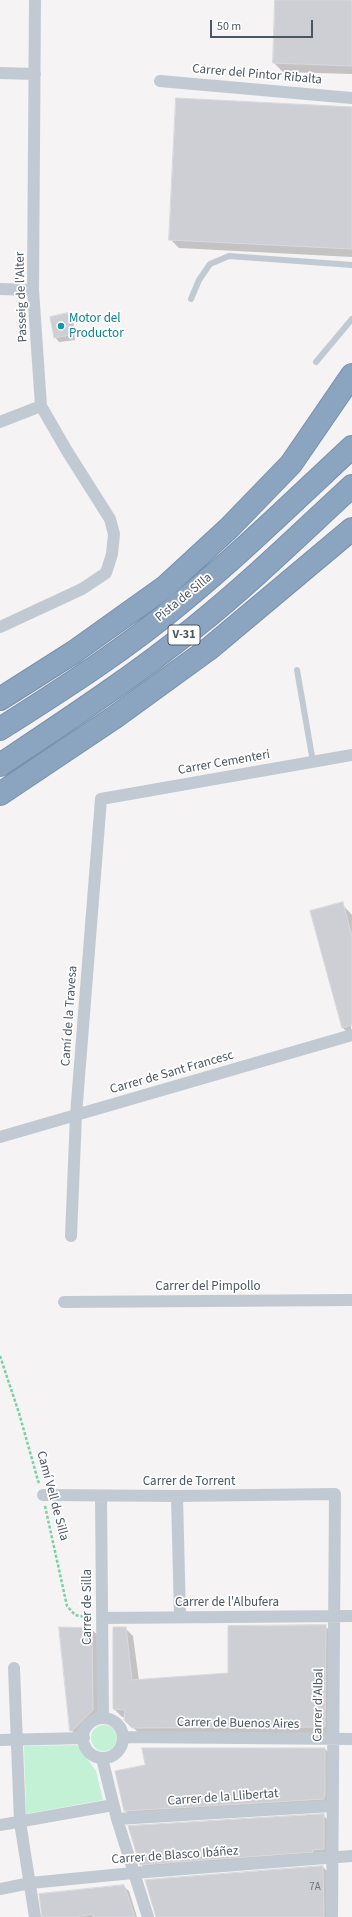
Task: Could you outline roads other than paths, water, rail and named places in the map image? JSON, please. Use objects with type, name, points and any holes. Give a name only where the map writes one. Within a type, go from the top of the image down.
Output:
[{"type":"highway","points":[[0,699],[74,652],[165,587],[229,528],[291,464],[352,375]]},
{"type":"highway","name":"Pista de Silla","points":[[0,729],[87,673],[178,605],[244,547],[347,452]]},
{"type":"highway","name":"V-31","points":[[0,765],[102,696],[195,627],[262,569],[352,486]]},
{"type":"highway","points":[[0,794],[115,717],[210,648],[352,529]]},
{"type":"street","name":"Passeig de l'Alter","points":[[0,627],[82,589],[106,573],[112,554],[114,534],[110,519],[67,451],[41,406],[33,290],[36,74],[35,0]]},
{"type":"street","points":[[0,73],[36,74]]},
{"type":"street","name":"Carrer del Pintor Ribalta","points":[[160,81],[352,98]]},
{"type":"street","points":[[0,289],[33,290]]},
{"type":"street","points":[[0,422],[41,406]]},
{"type":"street","name":"Carrer Cementeri","points":[[101,799],[352,755]]},
{"type":"street","name":"Camí de la Travesa","points":[[70,1236],[76,1115],[101,799]]},
{"type":"street","name":"Carrer de Sant Francesc","points":[[0,1137],[352,1035]]},
{"type":"street","name":"Carrer del Pimpollo","points":[[64,1302],[352,1300]]},
{"type":"street","name":"Carrer de Torrent","points":[[43,1495],[177,1496],[335,1494]]},
{"type":"street","name":"Carrer d'Albal","points":[[332,1917],[331,1858],[335,1494]]},
{"type":"street","name":"Carrer de Silla","points":[[101,1496],[103,1718]]},
{"type":"street","points":[[177,1496],[180,1617]]},
{"type":"street","name":"Carrer de l'Albufera","points":[[102,1618],[352,1616]]},
{"type":"street","points":[[14,1668],[20,1822],[35,1917]]},
{"type":"street","points":[[103,1718],[109,1719],[119,1725],[123,1736],[120,1749],[109,1757],[102,1758],[91,1753],[84,1744],[84,1732],[91,1722],[103,1718]]},
{"type":"street","name":"Carrer de Buenos Aires","points":[[123,1736],[332,1740],[352,1739]]},
{"type":"street","points":[[0,1740],[84,1738]]},
{"type":"street","points":[[102,1758],[117,1819],[148,1917]]},
{"type":"street","points":[[0,1825],[113,1805]]},
{"type":"street","name":"Carrer de la Llibertat","points":[[117,1819],[332,1806]]},
{"type":"street","name":"Carrer de Blasco Ibáñez","points":[[0,1889],[30,1883],[133,1873],[352,1856]]},
{"type":"lane","points":[[191,299],[210,264],[229,256],[352,265]]},
{"type":"lane","points":[[316,362],[352,319]]},
{"type":"lane","points":[[297,670],[313,762]]},
{"type":"place","name":"Motor del Productor","points":[[61,326]]}]
